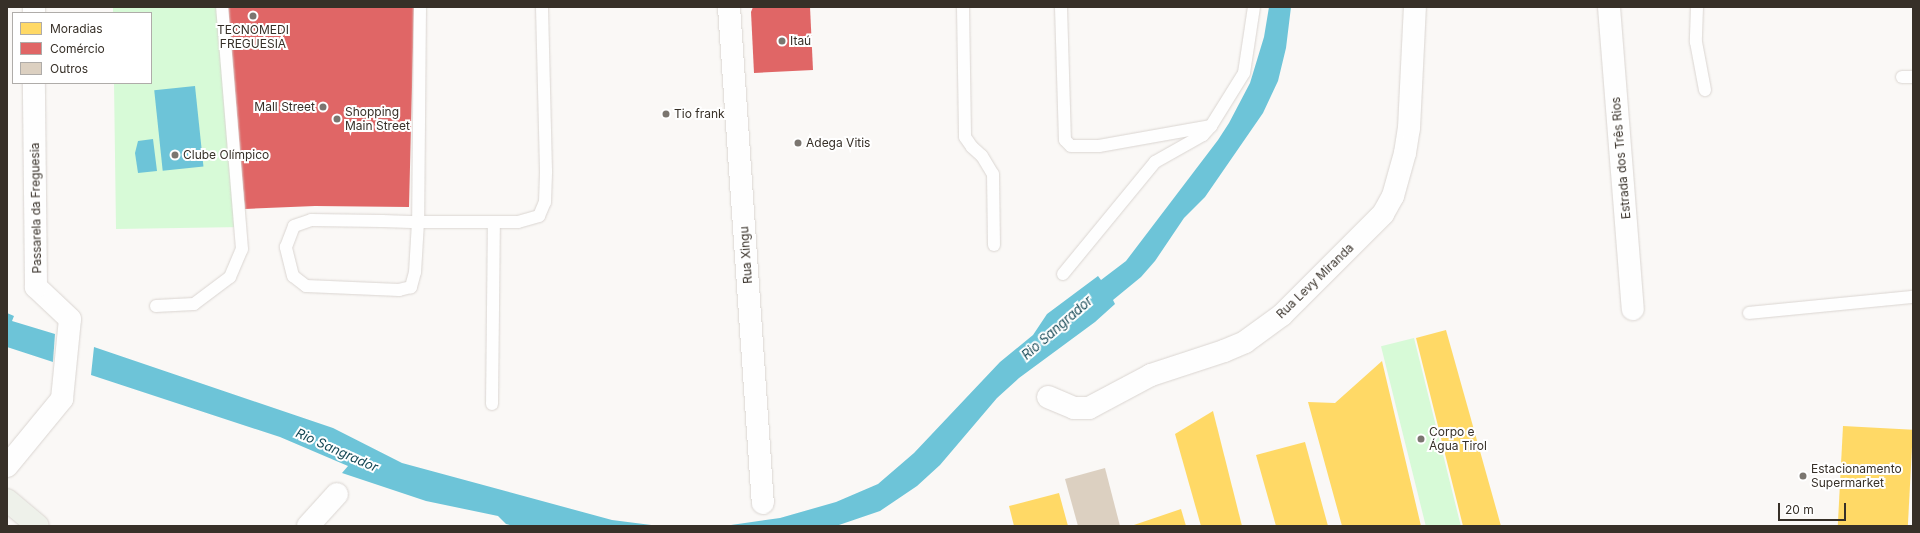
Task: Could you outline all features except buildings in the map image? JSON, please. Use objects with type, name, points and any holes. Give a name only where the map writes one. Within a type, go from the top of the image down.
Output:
[{"type":"main road","points":[[7,500],[38,526]]},
{"type":"street","name":"Rua Xingu","points":[[729,7],[763,504]]},
{"type":"street","name":"Rua Levy Miranda","points":[[1048,397],[1074,408],[1089,408],[1151,375],[1224,351],[1245,342],[1282,315],[1383,214],[1393,196],[1406,147],[1409,128],[1415,7]]},
{"type":"street","name":"Estrada dos Três Rios","points":[[1610,7],[1633,309]]},
{"type":"street","name":"Passarela da Freguesia","points":[[7,466],[62,399],[70,319],[36,287],[34,84]]},
{"type":"street","points":[[308,526],[337,494]]},
{"type":"lane","points":[[156,306],[194,304],[230,277],[242,249],[222,7]]},
{"type":"lane","points":[[420,7],[418,222],[415,272],[411,287],[399,290],[306,286],[294,276],[286,247],[294,226],[311,220],[418,222],[518,222],[539,216],[545,202],[542,7]]},
{"type":"lane","points":[[963,7],[965,137],[972,147],[982,156],[993,174],[994,245]]},
{"type":"lane","points":[[1061,7],[1065,140],[1070,146],[1099,146],[1211,126]]},
{"type":"lane","points":[[1063,274],[1155,162],[1203,135],[1211,126],[1244,73],[1254,7]]},
{"type":"lane","points":[[1697,7],[1696,42],[1705,90]]},
{"type":"lane","points":[[492,404],[494,222]]},
{"type":"lane","points":[[1749,313],[1913,297]]},
{"type":"green space","name":"Clube Olímpico","points":[[113,7],[217,7],[243,227],[116,229],[114,84],[152,84],[152,12],[113,12]]},
{"type":"green space","name":"Corpo e Água Tirol","points":[[1414,338],[1461,526],[1426,526],[1381,346]]},
{"type":"water","name":"Rio Sangrador","points":[[1269,7],[1291,7],[1286,48],[1278,81],[1263,113],[1205,197],[1184,218],[1155,261],[1141,277],[1113,300],[1115,304],[1095,322],[1019,378],[997,398],[940,465],[917,486],[880,511],[836,526],[712,526],[731,525],[780,518],[836,502],[878,484],[914,453],[1000,362],[1033,335],[1047,314],[1098,276],[1101,280],[1126,261],[1218,140],[1229,123],[1250,83],[1264,37]]},
{"type":"water","points":[[195,86],[203,167],[163,171],[154,90]]},
{"type":"water","points":[[153,139],[157,171],[138,173],[135,153],[138,141]]},
{"type":"water","points":[[7,313],[14,316],[12,321],[55,334],[53,362],[7,347]]},
{"type":"water","name":"Rio Sangrador","points":[[94,347],[333,428],[402,463],[612,520],[659,526],[514,526],[506,524],[498,516],[426,501],[342,473],[348,466],[280,437],[91,375]]},
{"type":"place","name":"TECNOMEDI FREGUESIA","points":[[253,16]]},
{"type":"place","name":"Itaú","points":[[782,41]]},
{"type":"place","name":"Mall Street","points":[[323,107]]},
{"type":"place","name":"Tio frank","points":[[666,114]]},
{"type":"place","name":"Shopping Main Street","points":[[337,119]]},
{"type":"place","name":"Adega Vitis","points":[[798,143]]},
{"type":"place","name":"Clube Olímpico","points":[[175,155]]},
{"type":"place","name":"Corpo e Água Tirol","points":[[1421,439]]},
{"type":"place","name":"Estacionamento Supermarket","points":[[1803,476]]}]
